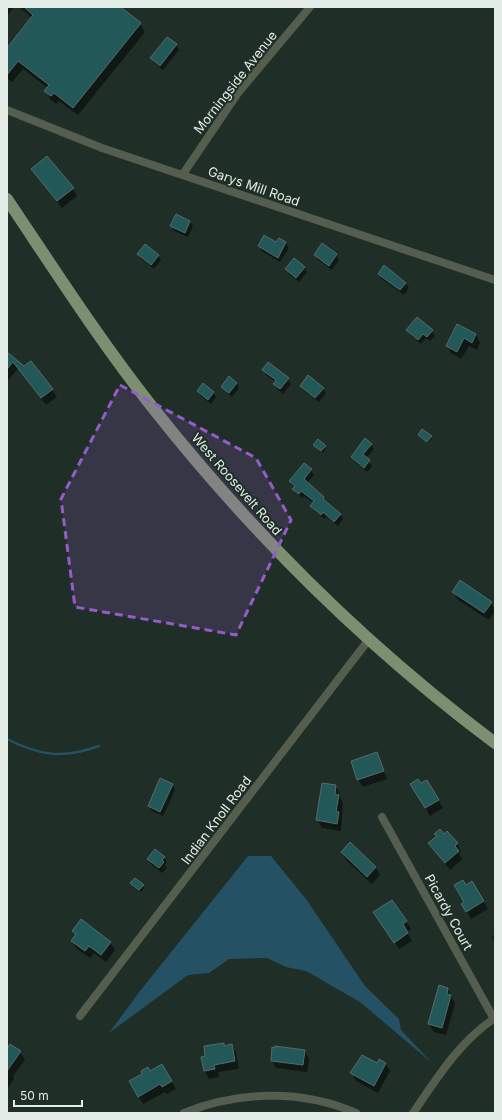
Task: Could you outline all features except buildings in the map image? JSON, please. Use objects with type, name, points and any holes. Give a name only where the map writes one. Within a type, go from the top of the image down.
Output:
[{"type":"main road","name":"West Roosevelt Road","points":[[7,199],[64,283],[161,418],[202,467],[270,543],[327,599],[434,695],[495,743]]},
{"type":"street","name":"Morningside Avenue","points":[[183,174],[238,93],[310,7]]},
{"type":"street","name":"Garys Mill Road","points":[[7,110],[102,148],[495,280]]},
{"type":"street","name":"Indian Knoll Road","points":[[80,1016],[370,638]]},
{"type":"street","name":"Picardy Court","points":[[382,817],[494,1019]]},
{"type":"street","points":[[413,1113],[455,1053],[494,1019]]},
{"type":"street","points":[[184,1113],[216,1102],[244,1097],[274,1096],[321,1102],[356,1113]]},
{"type":"highlighted area","points":[[120,385],[256,458],[291,520],[236,635],[75,607],[61,499]]},
{"type":"water","points":[[248,856],[271,856],[306,899],[365,986],[399,1019],[401,1030],[432,1063],[360,1002],[306,971],[286,967],[267,958],[229,959],[209,973],[188,975],[109,1033],[140,991]]},
{"type":"waterway","points":[[7,739],[30,749],[52,754],[74,753],[99,746]]}]
